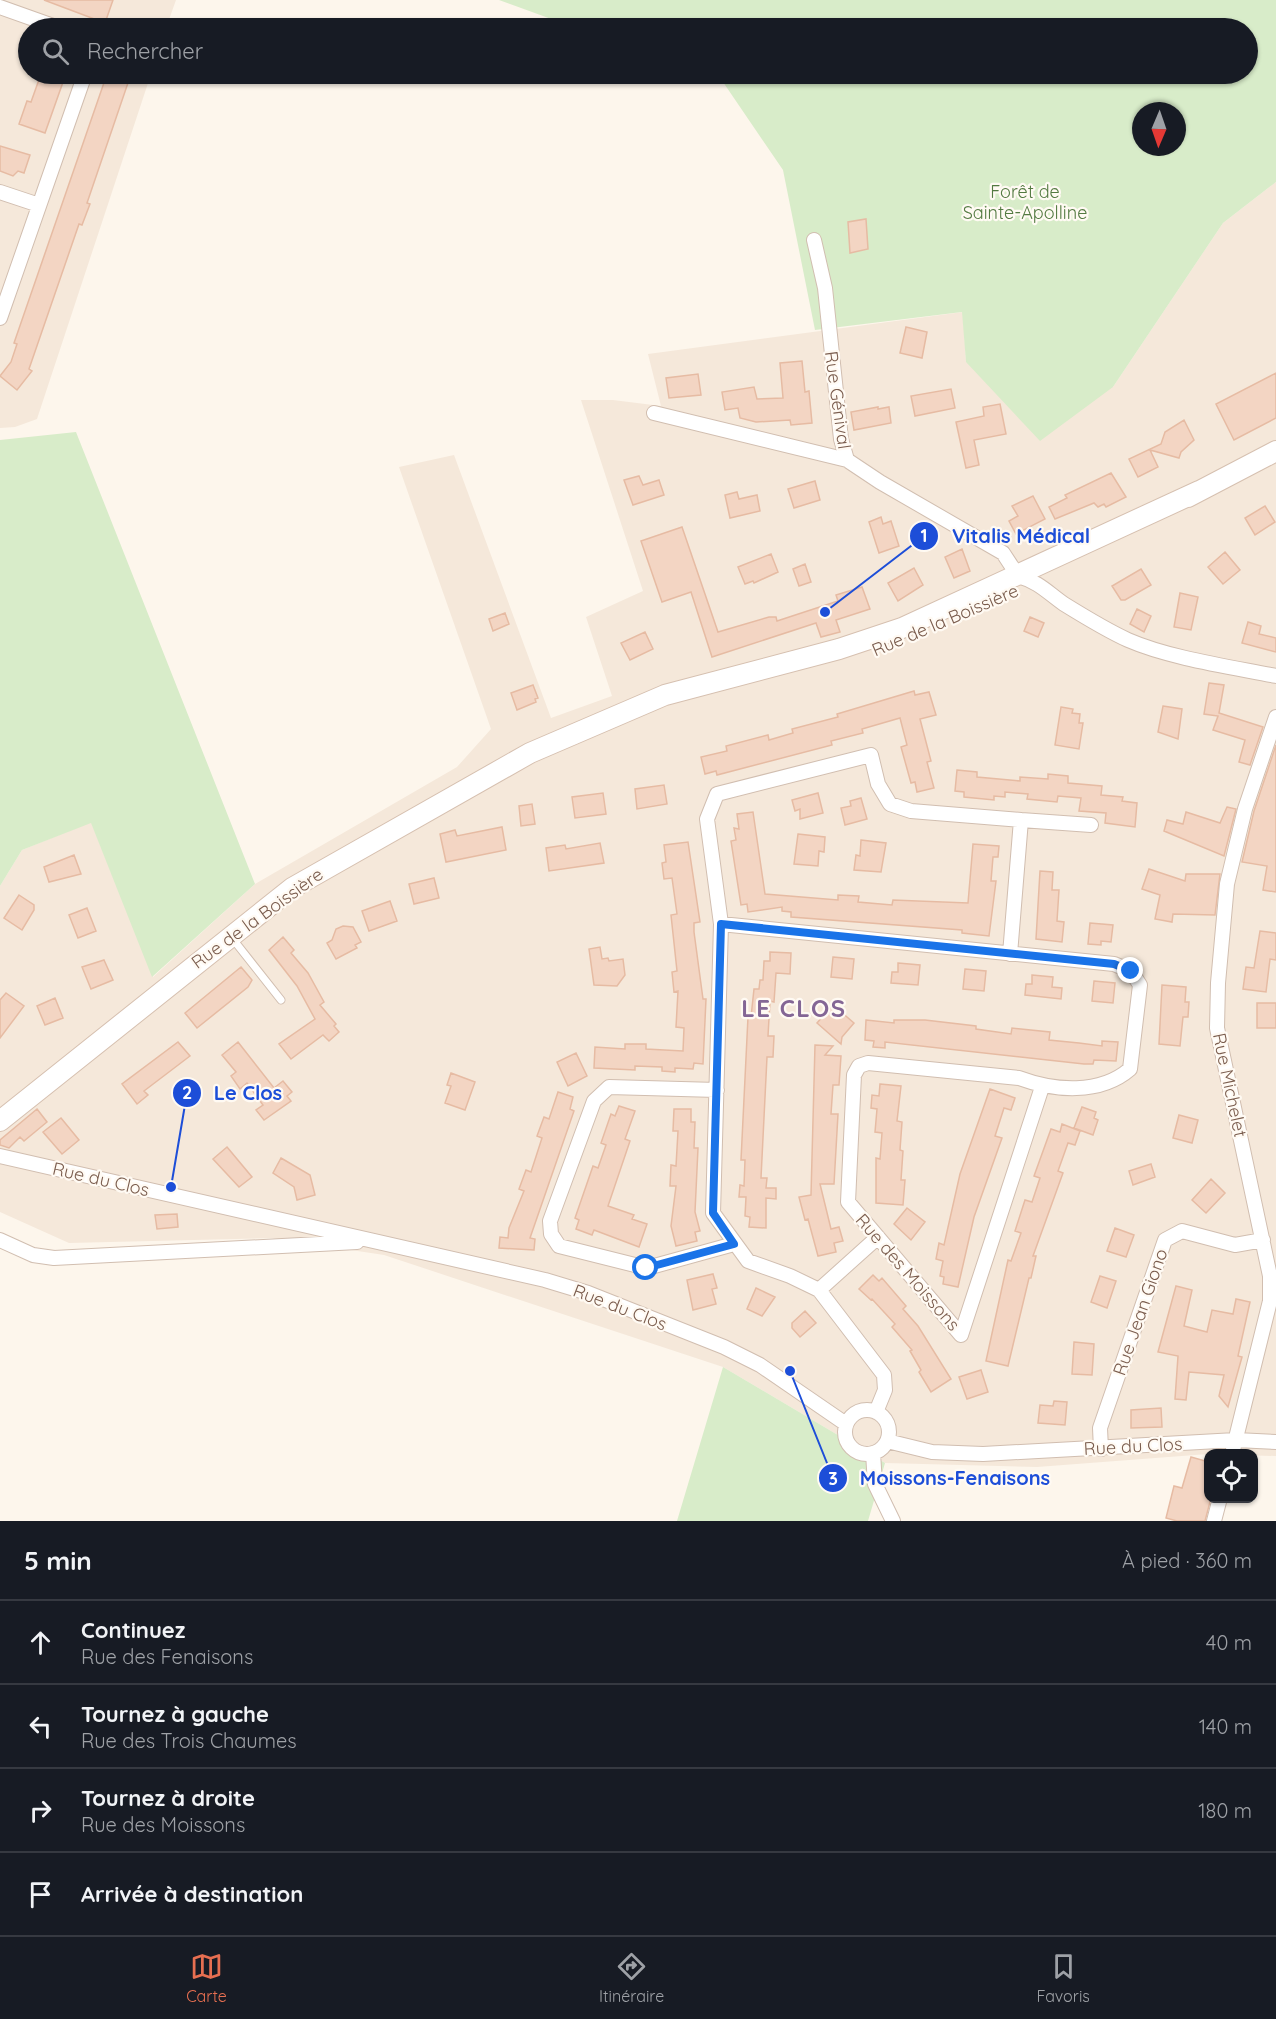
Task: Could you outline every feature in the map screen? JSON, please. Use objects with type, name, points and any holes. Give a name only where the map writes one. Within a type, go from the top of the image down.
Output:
[{"type":"main road","name":"Rue de la Boissière","points":[[0,1121],[291,888],[530,753],[603,719],[884,649],[1276,451]]},
{"type":"street","points":[[0,8],[30,18]]},
{"type":"street","points":[[0,318],[81,84]]},
{"type":"street","points":[[0,192],[39,205]]},
{"type":"street","name":"Rue Génival","points":[[814,240],[830,307],[841,439],[847,460],[880,482],[1003,553],[1027,578],[1049,594],[1083,616],[1130,641],[1167,652],[1276,676]]},
{"type":"street","points":[[654,413],[847,460]]},
{"type":"street","name":"Rue Michelet","points":[[1234,1447],[1270,1301],[1270,1276],[1217,1028],[1217,1006],[1227,884],[1245,809],[1276,717]]},
{"type":"street","points":[[876,1412],[885,1390],[884,1375],[819,1290],[790,1276],[748,1262],[713,1213],[721,924],[707,819],[717,794],[871,754],[878,784],[891,804],[911,811],[1091,825]]},
{"type":"street","points":[[1010,954],[1022,820]]},
{"type":"street","name":"Rue des Moissons","points":[[721,924],[1114,964],[1131,971],[1140,985],[1130,1069],[1117,1080],[1095,1087],[1042,1087],[1019,1078],[868,1063],[859,1066],[854,1075],[848,1202],[961,1335],[1042,1087]]},
{"type":"street","points":[[717,1090],[609,1087],[594,1101],[550,1221],[551,1234],[559,1246],[646,1268],[734,1244]]},
{"type":"street","name":"Rue du Clos","points":[[0,1156],[545,1280],[588,1293],[724,1347],[760,1365],[846,1424]]},
{"type":"street","points":[[303,1245],[309,1235],[307,1226]]},
{"type":"street","name":"Rue Jean Giono","points":[[1101,1449],[1100,1428],[1165,1240],[1182,1231],[1235,1245],[1263,1240]]},
{"type":"street","points":[[819,1290],[878,1237]]},
{"type":"street","name":"Rue du Clos","points":[[0,1240],[33,1255],[54,1258],[372,1241]]},
{"type":"street","points":[[862,1411],[876,1412],[888,1428],[887,1441],[873,1453],[857,1452],[846,1440],[846,1424],[850,1418],[862,1411]]},
{"type":"street","name":"Rue du Clos","points":[[887,1441],[942,1453],[983,1454],[1234,1447],[1276,1442]]},
{"type":"street","points":[[873,1453],[875,1484],[893,1521]]},
{"type":"street","points":[[1214,1521],[1219,1503]]},
{"type":"lane","points":[[230,936],[281,1000]]},
{"type":"shaded area","points":[[0,0],[176,0],[170,18],[18,18],[18,84],[148,84],[37,419],[15,427],[0,428]]},
{"type":"shaded area","points":[[1276,182],[1276,1456],[1258,1455],[1258,1449],[1204,1449],[1204,1454],[1037,1467],[885,1463],[723,1367],[384,1255],[272,1238],[69,1243],[0,1212],[0,886],[22,850],[91,822],[153,977],[255,884],[457,767],[491,729],[399,467],[454,455],[551,718],[612,696],[586,617],[643,591],[581,400],[613,400],[661,406],[648,354],[963,312],[966,362],[1113,387],[1223,223]]},
{"type":"green space","name":"Forêt de Sainte-Apolline","points":[[499,0],[1276,0],[1276,182],[1223,223],[1113,387],[1040,441],[966,362],[962,312],[815,330],[783,170],[724,84],[1258,84],[1258,18],[548,18]]},
{"type":"green space","points":[[76,432],[255,884],[152,977],[91,823],[22,850],[0,886],[0,440]]},
{"type":"green space","points":[[723,1367],[885,1463],[868,1521],[677,1521]]},
{"type":"building","points":[[44,0],[113,0],[107,18],[92,18]]},
{"type":"building","points":[[37,84],[62,84],[45,133],[19,124],[27,101],[31,102]]},
{"type":"building","points":[[104,84],[128,84],[87,203],[90,204],[82,225],[79,224],[29,369],[32,371],[17,390],[0,376],[11,362],[17,344],[14,343]]},
{"type":"building","points":[[0,146],[30,155],[24,173],[18,171],[13,176],[0,171]]},
{"type":"building","points":[[866,219],[868,249],[850,253],[848,222]]},
{"type":"building","points":[[906,327],[927,332],[922,358],[900,353]]},
{"type":"building","points":[[802,361],[805,392],[809,391],[812,423],[791,425],[790,420],[756,422],[740,418],[738,408],[725,410],[722,392],[754,387],[757,399],[783,398],[780,363]]},
{"type":"building","points":[[1276,373],[1276,418],[1234,440],[1216,404]]},
{"type":"building","points":[[698,374],[701,395],[669,398],[666,378]]},
{"type":"building","points":[[951,389],[955,408],[915,416],[911,396]]},
{"type":"building","points":[[1000,404],[1006,434],[974,440],[979,465],[966,468],[956,422],[984,416],[983,407]]},
{"type":"building","points":[[878,407],[878,409],[889,407],[891,423],[854,430],[851,412]]},
{"type":"building","points":[[1184,420],[1194,440],[1181,452],[1179,458],[1150,450],[1158,467],[1138,477],[1129,459],[1161,444],[1165,432]]},
{"type":"building","points":[[1111,473],[1126,497],[1106,507],[1104,504],[1098,507],[1094,503],[1055,519],[1049,507],[1067,498],[1065,495]]},
{"type":"building","points":[[639,476],[643,485],[659,480],[664,495],[633,505],[624,480]]},
{"type":"building","points":[[815,481],[820,500],[794,508],[788,489]]},
{"type":"building","points":[[737,492],[739,499],[757,495],[760,511],[730,518],[725,495]]},
{"type":"building","points":[[1033,496],[1045,519],[1016,534],[1009,521],[1018,516],[1012,506]]},
{"type":"building","points":[[1265,506],[1275,522],[1255,535],[1245,518]]},
{"type":"building","points":[[881,517],[883,524],[891,521],[899,546],[879,553],[869,522]]},
{"type":"building","points":[[682,527],[718,632],[769,617],[776,617],[777,621],[838,601],[836,595],[862,587],[870,609],[836,620],[840,632],[821,637],[816,623],[712,657],[691,592],[662,602],[641,541]]},
{"type":"building","points":[[962,549],[970,571],[954,578],[945,557]]},
{"type":"building","points":[[1225,552],[1240,570],[1223,584],[1208,567]]},
{"type":"building","points":[[771,554],[778,572],[754,583],[753,581],[745,584],[738,567]]},
{"type":"building","points":[[805,564],[811,582],[799,586],[793,569]]},
{"type":"building","points":[[914,568],[923,585],[898,601],[888,583]]},
{"type":"building","points":[[1141,569],[1151,585],[1121,600],[1112,586]]},
{"type":"building","points":[[1180,593],[1198,597],[1191,630],[1174,627]]},
{"type":"building","points":[[1137,609],[1151,616],[1144,632],[1130,624]]},
{"type":"building","points":[[505,613],[509,624],[493,631],[489,619]]},
{"type":"building","points":[[1030,617],[1044,623],[1038,637],[1024,631]]},
{"type":"building","points":[[1248,622],[1261,626],[1259,634],[1276,638],[1276,652],[1242,643]]},
{"type":"building","points":[[645,632],[653,649],[630,660],[621,643]]},
{"type":"building","points":[[1209,683],[1224,685],[1219,713],[1263,727],[1250,765],[1239,762],[1245,740],[1213,730],[1218,716],[1204,714]]},
{"type":"building","points":[[533,685],[538,698],[535,699],[536,702],[517,710],[511,693]]},
{"type":"building","points":[[914,691],[915,695],[929,692],[936,715],[920,719],[931,761],[927,762],[934,788],[917,792],[915,782],[911,783],[901,747],[907,745],[900,718],[862,729],[863,733],[831,741],[832,745],[717,775],[716,771],[705,774],[701,757],[727,751],[726,746],[768,735],[769,740],[793,733],[792,729],[838,717],[837,714]]},
{"type":"building","points":[[1163,706],[1182,709],[1178,739],[1158,732]]},
{"type":"building","points":[[1061,707],[1073,709],[1072,713],[1080,714],[1079,723],[1083,723],[1079,749],[1055,745]]},
{"type":"building","points":[[1276,745],[1276,892],[1263,890],[1267,866],[1242,862],[1254,811]]},
{"type":"building","points":[[957,770],[977,772],[977,777],[1020,781],[1020,777],[1048,779],[1048,774],[1068,776],[1068,783],[1102,786],[1101,795],[1123,797],[1122,801],[1137,803],[1135,827],[1105,823],[1106,813],[1079,811],[1081,798],[1058,796],[1057,802],[1027,799],[1028,794],[1005,792],[1005,797],[994,796],[994,800],[964,797],[964,792],[955,791]]},
{"type":"building","points":[[664,785],[667,804],[637,809],[635,789]]},
{"type":"building","points":[[603,793],[606,814],[575,818],[572,797]]},
{"type":"building","points":[[818,793],[823,813],[800,819],[800,809],[795,811],[792,800]]},
{"type":"building","points":[[861,798],[867,819],[845,825],[841,808],[851,806],[850,801]]},
{"type":"building","points":[[532,804],[535,824],[521,826],[519,806]]},
{"type":"building","points":[[1227,807],[1236,809],[1224,856],[1164,831],[1167,820],[1183,824],[1186,812],[1220,823]]},
{"type":"building","points":[[753,812],[765,894],[838,900],[838,895],[859,896],[858,902],[892,905],[893,900],[968,903],[973,844],[999,846],[998,857],[993,857],[991,881],[996,881],[989,936],[962,933],[962,930],[791,917],[791,912],[782,911],[782,907],[748,912],[747,904],[741,905],[731,841],[736,840],[734,828],[739,829],[737,814]]},
{"type":"building","points":[[502,827],[506,850],[446,862],[440,834],[455,830],[457,836]]},
{"type":"building","points":[[798,834],[825,837],[824,852],[819,851],[818,866],[794,864]]},
{"type":"building","points":[[861,840],[886,843],[881,872],[854,870],[856,855],[860,856]]},
{"type":"building","points":[[688,842],[700,922],[694,923],[694,932],[703,999],[706,999],[703,1064],[694,1063],[693,1069],[675,1068],[675,1072],[662,1071],[662,1067],[635,1066],[635,1070],[594,1068],[595,1047],[625,1049],[625,1044],[646,1044],[646,1049],[683,1051],[684,1028],[676,1027],[678,991],[674,992],[672,972],[677,971],[671,915],[677,914],[672,878],[664,879],[662,863],[666,862],[664,845]]},
{"type":"building","points":[[600,843],[604,863],[549,871],[546,848],[565,845],[566,849]]},
{"type":"building","points":[[74,855],[81,874],[49,882],[44,867]]},
{"type":"building","points":[[1149,869],[1185,881],[1186,874],[1220,874],[1215,915],[1173,914],[1172,922],[1155,919],[1160,895],[1142,889]]},
{"type":"building","points":[[1040,871],[1053,872],[1052,890],[1059,890],[1057,921],[1064,922],[1062,942],[1036,939]]},
{"type":"building","points":[[434,878],[439,898],[414,904],[409,884]]},
{"type":"building","points":[[19,895],[34,905],[34,910],[22,930],[4,918]]},
{"type":"building","points":[[390,901],[397,921],[369,931],[362,911]]},
{"type":"building","points":[[87,908],[96,931],[78,938],[69,915]]},
{"type":"building","points":[[1090,923],[1113,925],[1111,942],[1101,941],[1101,945],[1088,944]]},
{"type":"building","points":[[343,926],[353,927],[361,942],[355,945],[357,948],[336,959],[327,943],[332,940],[336,929]]},
{"type":"building","points":[[1260,931],[1276,933],[1276,960],[1270,959],[1266,992],[1243,989],[1246,967],[1254,968]]},
{"type":"building","points":[[283,937],[294,950],[291,953],[308,973],[324,1002],[320,1005],[336,1024],[334,1026],[339,1032],[329,1041],[323,1035],[291,1059],[279,1044],[315,1019],[297,986],[269,950]]},
{"type":"building","points":[[600,947],[602,959],[608,958],[609,961],[623,959],[625,975],[617,986],[594,985],[589,949]]},
{"type":"building","points":[[770,952],[791,953],[790,974],[776,973],[774,1002],[770,1001],[768,1036],[774,1036],[773,1057],[767,1057],[761,1178],[767,1178],[766,1188],[776,1188],[776,1199],[766,1198],[766,1228],[749,1227],[750,1217],[745,1216],[746,1197],[739,1197],[740,1185],[744,1186],[745,1160],[741,1160],[748,1017],[751,1017],[754,989],[759,989],[760,980],[763,980],[764,961],[770,961]]},
{"type":"building","points":[[833,957],[854,959],[852,979],[831,977]]},
{"type":"building","points":[[104,960],[113,980],[91,989],[82,967]]},
{"type":"building","points":[[898,963],[920,965],[918,985],[891,983],[892,972],[898,972]]},
{"type":"building","points":[[241,967],[252,980],[248,987],[197,1028],[185,1013]]},
{"type":"building","points":[[965,969],[986,971],[984,991],[963,989]]},
{"type":"building","points":[[1032,975],[1053,977],[1052,987],[1062,988],[1061,999],[1025,995],[1026,984],[1032,984]]},
{"type":"building","points":[[1094,981],[1115,983],[1113,1003],[1092,1001]]},
{"type":"building","points":[[1162,985],[1186,987],[1185,1002],[1189,1002],[1188,1017],[1183,1017],[1180,1046],[1159,1044]]},
{"type":"building","points":[[6,993],[24,1006],[0,1038],[0,1000]]},
{"type":"building","points":[[55,998],[63,1018],[45,1025],[37,1006]]},
{"type":"building","points":[[1257,1003],[1276,1003],[1276,1028],[1257,1028]]},
{"type":"building","points":[[833,1005],[854,1023],[842,1037],[841,1044],[817,1023]]},
{"type":"building","points":[[866,1020],[894,1023],[894,1020],[925,1020],[976,1026],[976,1029],[1011,1034],[1012,1028],[1050,1032],[1049,1040],[1102,1046],[1102,1041],[1118,1042],[1116,1061],[1094,1060],[1093,1064],[1084,1064],[885,1042],[885,1048],[873,1047],[874,1041],[865,1040]]},
{"type":"building","points":[[178,1042],[190,1056],[144,1091],[148,1095],[137,1104],[122,1084]]},
{"type":"building","points":[[238,1042],[274,1088],[283,1081],[292,1092],[287,1096],[291,1101],[264,1120],[256,1110],[263,1105],[247,1083],[240,1089],[231,1076],[236,1072],[222,1055]]},
{"type":"building","points":[[815,1045],[833,1046],[825,1055],[841,1056],[839,1085],[833,1085],[831,1114],[838,1114],[834,1184],[820,1184],[831,1229],[839,1227],[843,1241],[834,1243],[836,1252],[818,1256],[808,1219],[805,1220],[799,1197],[811,1195]]},
{"type":"building","points":[[576,1053],[587,1076],[568,1086],[557,1062]]},
{"type":"building","points":[[451,1073],[475,1082],[465,1110],[445,1103],[451,1086],[447,1085]]},
{"type":"building","points":[[880,1084],[901,1086],[897,1121],[902,1122],[900,1150],[903,1151],[901,1180],[905,1180],[903,1205],[876,1203],[876,1158],[880,1159],[882,1133],[875,1132],[877,1109],[871,1108],[872,1095],[879,1096]]},
{"type":"building","points":[[990,1089],[1015,1098],[1011,1110],[1004,1108],[995,1136],[1002,1138],[974,1217],[958,1287],[943,1284],[944,1277],[940,1276],[943,1261],[936,1259],[939,1243],[944,1245],[960,1174]]},
{"type":"building","points":[[558,1092],[573,1097],[570,1109],[574,1111],[530,1238],[535,1239],[534,1250],[499,1248],[500,1237],[508,1238],[509,1228],[524,1191],[519,1189],[526,1170],[531,1172],[542,1138],[537,1136],[544,1117],[549,1119]]},
{"type":"building","points":[[619,1106],[635,1111],[625,1139],[630,1141],[608,1206],[634,1215],[632,1219],[647,1224],[639,1247],[594,1230],[592,1235],[576,1229],[579,1220],[575,1218],[593,1166],[598,1168],[606,1145],[601,1143],[611,1114],[615,1116]]},
{"type":"building","points":[[1082,1107],[1096,1112],[1094,1118],[1098,1120],[1093,1135],[1074,1128]]},
{"type":"building","points":[[37,1109],[47,1122],[24,1141],[20,1137],[9,1148],[0,1145],[0,1140]]},
{"type":"building","points":[[674,1109],[691,1109],[691,1122],[695,1122],[694,1148],[698,1148],[695,1212],[700,1231],[695,1232],[697,1241],[676,1246],[671,1226],[676,1186],[670,1186],[671,1165],[676,1166],[678,1131],[673,1131]]},
{"type":"building","points":[[1179,1115],[1198,1120],[1192,1143],[1173,1138]]},
{"type":"building","points":[[61,1118],[79,1140],[62,1154],[43,1132]]},
{"type":"building","points":[[1062,1124],[1080,1131],[1075,1145],[1068,1143],[1058,1171],[1063,1173],[1033,1256],[1036,1256],[1008,1366],[986,1361],[1008,1260],[1011,1261],[1021,1233],[1015,1231],[1025,1200],[1032,1202],[1040,1178],[1034,1176],[1051,1129],[1060,1132]]},
{"type":"building","points":[[227,1147],[252,1177],[239,1187],[213,1159]]},
{"type":"building","points":[[281,1158],[310,1175],[315,1195],[297,1200],[294,1187],[273,1173]]},
{"type":"building","points":[[1151,1164],[1155,1177],[1133,1185],[1129,1171]]},
{"type":"building","points":[[1211,1179],[1225,1193],[1206,1213],[1192,1200]]},
{"type":"building","points":[[907,1208],[925,1222],[911,1240],[894,1224]]},
{"type":"building","points":[[177,1214],[178,1227],[157,1229],[155,1215]]},
{"type":"building","points":[[1115,1228],[1134,1235],[1126,1257],[1107,1251]]},
{"type":"building","points":[[713,1274],[717,1288],[712,1289],[716,1304],[693,1310],[687,1280]]},
{"type":"building","points":[[873,1275],[879,1281],[882,1278],[906,1306],[903,1309],[918,1326],[951,1379],[931,1392],[919,1372],[921,1370],[910,1351],[912,1350],[892,1327],[895,1324],[872,1299],[859,1289]]},
{"type":"building","points":[[1100,1276],[1116,1281],[1107,1308],[1091,1302]]},
{"type":"building","points":[[1176,1286],[1192,1290],[1184,1326],[1207,1332],[1212,1310],[1233,1314],[1236,1299],[1250,1302],[1238,1356],[1242,1357],[1228,1407],[1219,1396],[1224,1375],[1189,1372],[1186,1400],[1175,1399],[1178,1356],[1158,1352]]},
{"type":"building","points":[[756,1288],[775,1297],[762,1316],[747,1309]]},
{"type":"building","points":[[805,1311],[816,1323],[800,1337],[792,1328],[792,1323]]},
{"type":"building","points":[[1074,1342],[1094,1344],[1092,1375],[1072,1374]]},
{"type":"building","points":[[981,1370],[988,1392],[967,1399],[959,1377]]},
{"type":"building","points":[[1054,1401],[1067,1402],[1065,1425],[1038,1423],[1040,1405],[1053,1406]]},
{"type":"building","points":[[1161,1408],[1162,1427],[1131,1428],[1131,1410]]},
{"type":"building","points":[[1191,1457],[1204,1461],[1204,1503],[1210,1503],[1205,1521],[1177,1521],[1166,1518],[1174,1486],[1182,1488]]},
{"type":"place","name":"Vitalis Médical","points":[[825,612]]},
{"type":"place","name":"Le Clos","points":[[171,1187]]},
{"type":"place","name":"Moissons-Fenaisons","points":[[790,1371]]},
{"type":"district","name":"LE CLOS","points":[[794,1008]]},
{"type":"route","points":[[646,1268],[734,1244],[713,1213],[721,924],[1114,964],[1131,971]]}]
